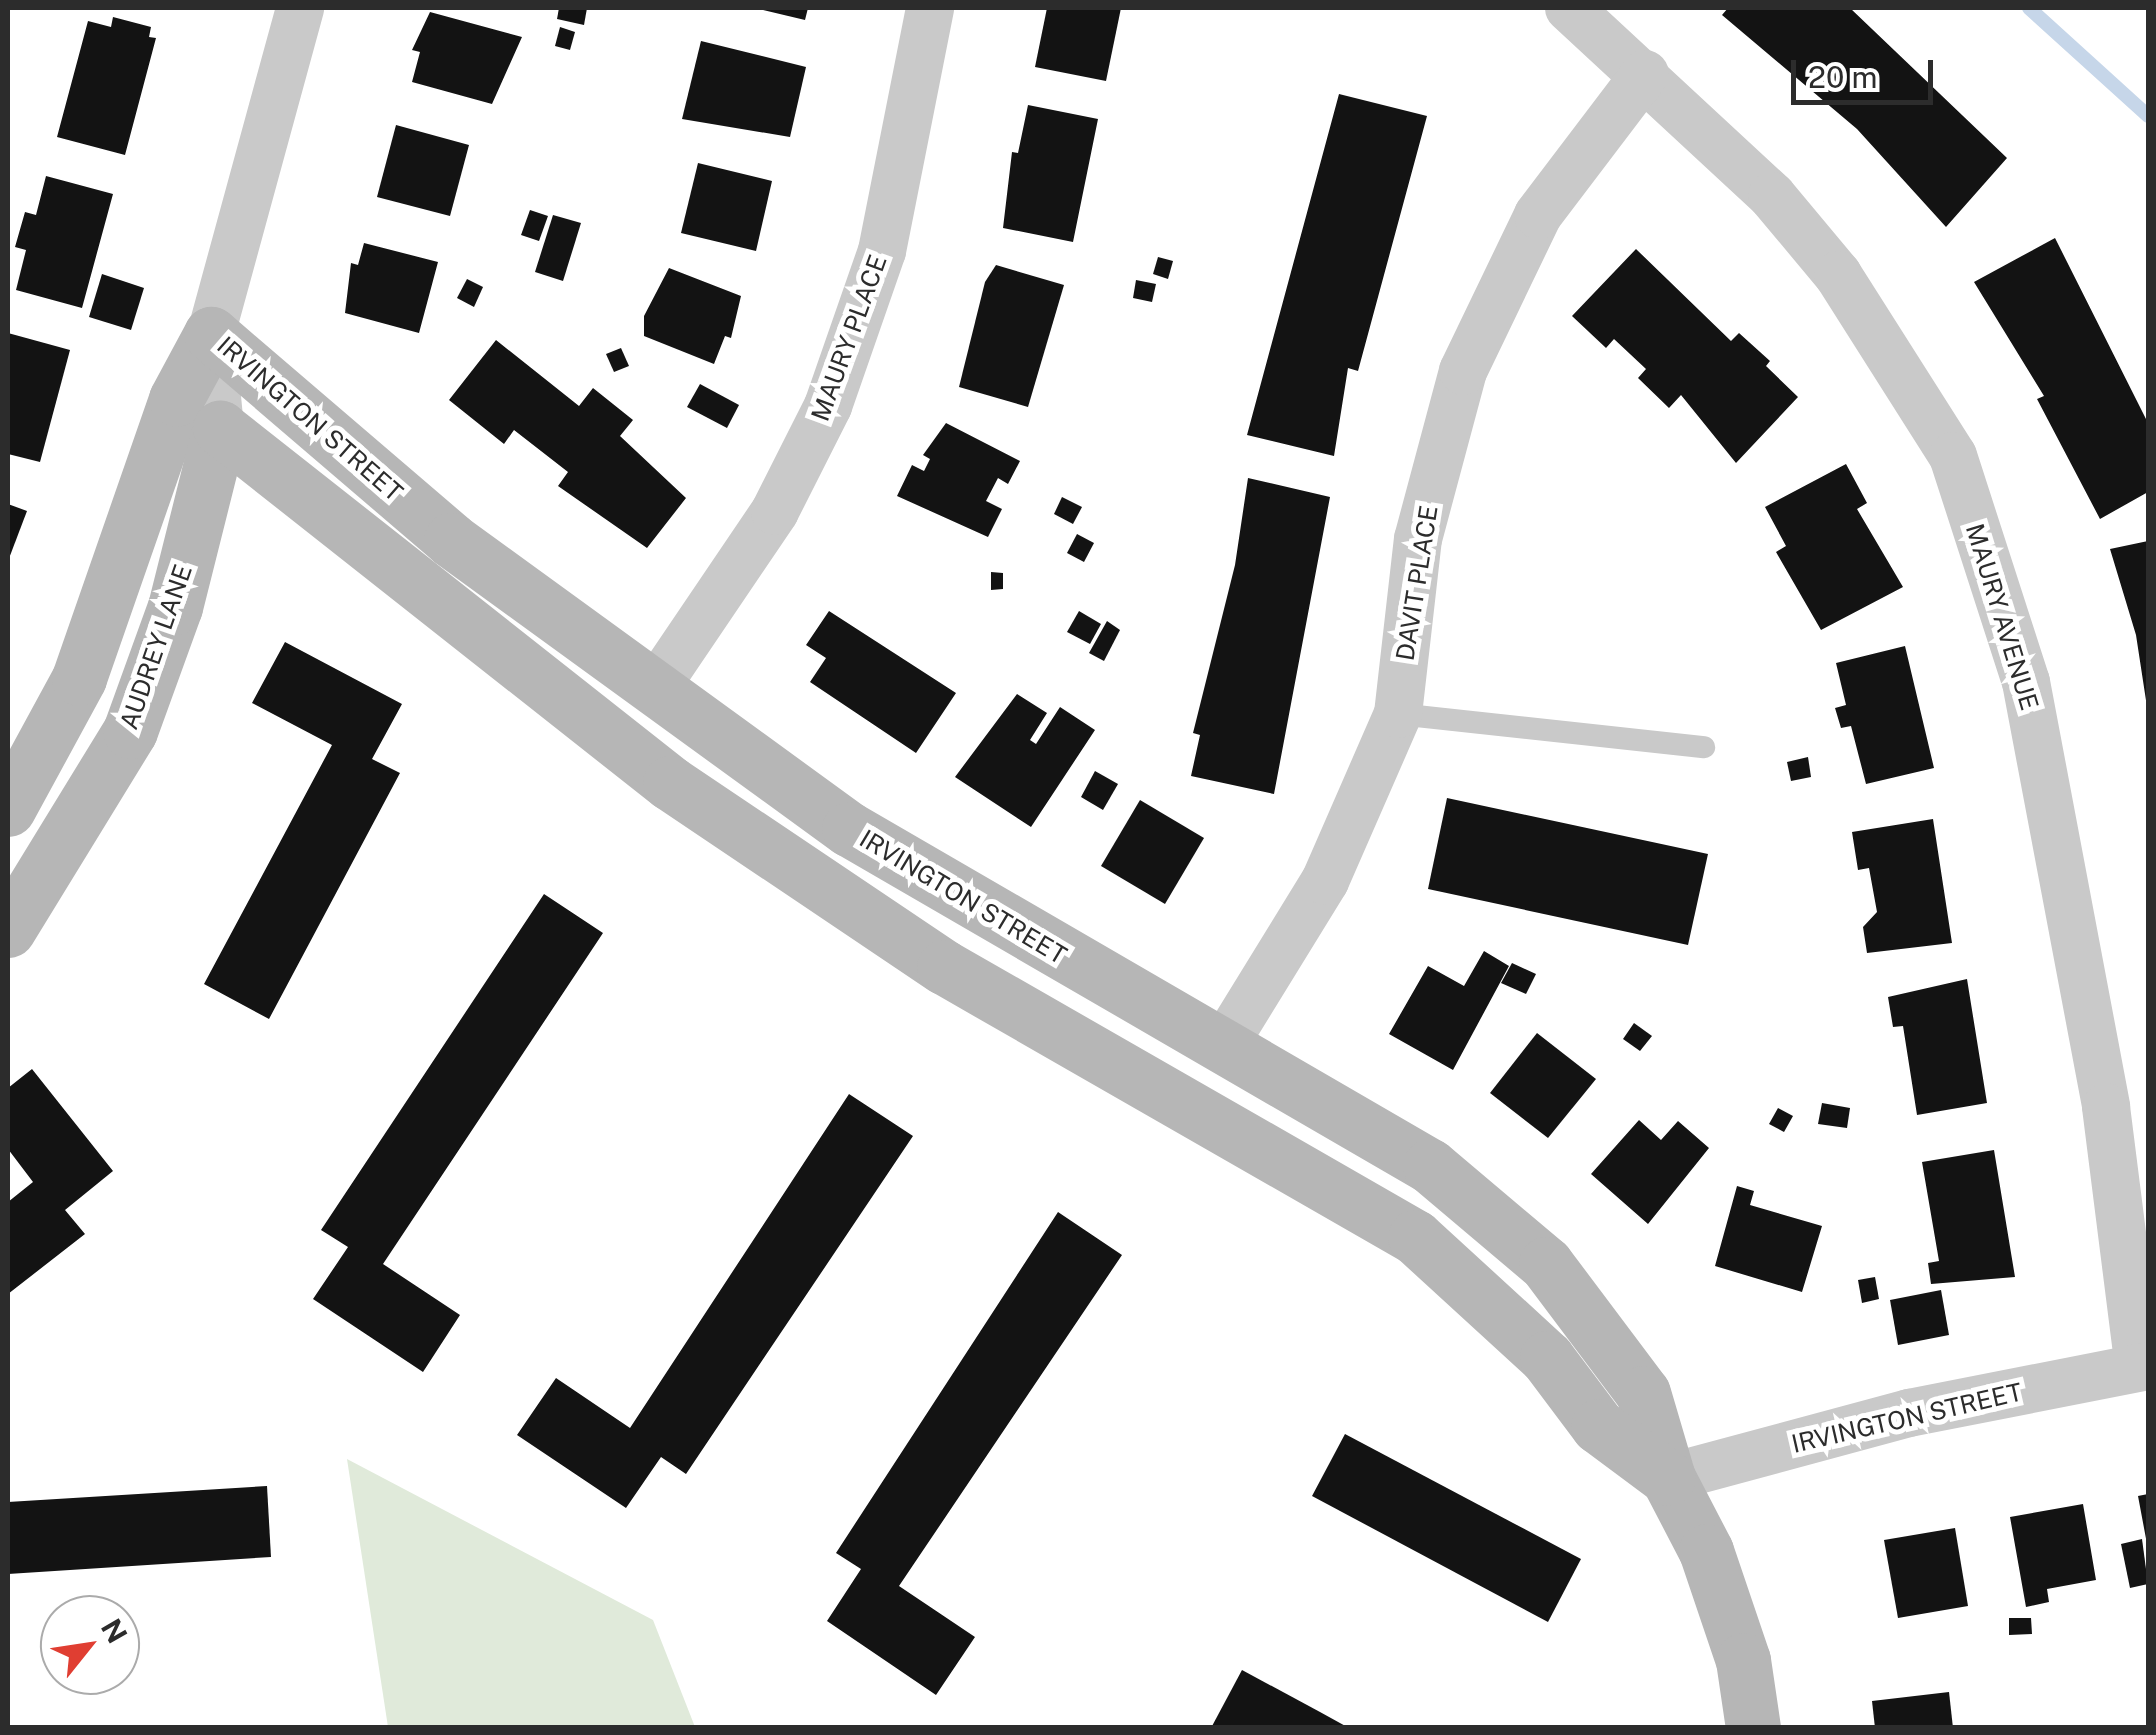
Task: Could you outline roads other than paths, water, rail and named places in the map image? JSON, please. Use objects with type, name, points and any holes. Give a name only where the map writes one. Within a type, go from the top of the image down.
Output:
[{"type":"street","name":"AUDREY LANE","points":[[8,930],[130,730],[175,607],[211,334],[300,8]]},
{"type":"street","name":"MAURY PLACE","points":[[656,687],[775,511],[828,406],[882,251],[930,8]]},
{"type":"street","name":"MAURY AVENUE","points":[[1569,8],[1645,74],[1772,196],[1838,275],[1953,456],[2026,682],[2106,1107],[2144,1366]]},
{"type":"street","name":"DAVIT PLACE","points":[[1224,1045],[1325,881],[1398,714],[1418,539],[1463,371],[1538,214],[1645,74]]},
{"type":"street","name":"IRVINGTON STREET","points":[[211,334],[451,540],[849,829],[1430,1166],[1497,1222],[1590,1314],[1633,1377],[1668,1478],[1909,1414],[2144,1366]]},
{"type":"street","name":"AUDREY LANE","points":[[8,809],[79,678],[198,414]]},
{"type":"street","points":[[198,414],[670,783],[944,967],[1350,1196],[1456,1269],[1548,1358],[1598,1426],[1668,1478],[1712,1569],[1743,1660],[1753,1728]]},
{"type":"street","points":[[1456,1269],[1497,1222]]},
{"type":"lane","points":[[1398,714],[1704,747]]},
{"type":"lane","points":[[816,880],[849,829]]},
{"type":"waterway","points":[[2029,8],[2148,116]]}]
